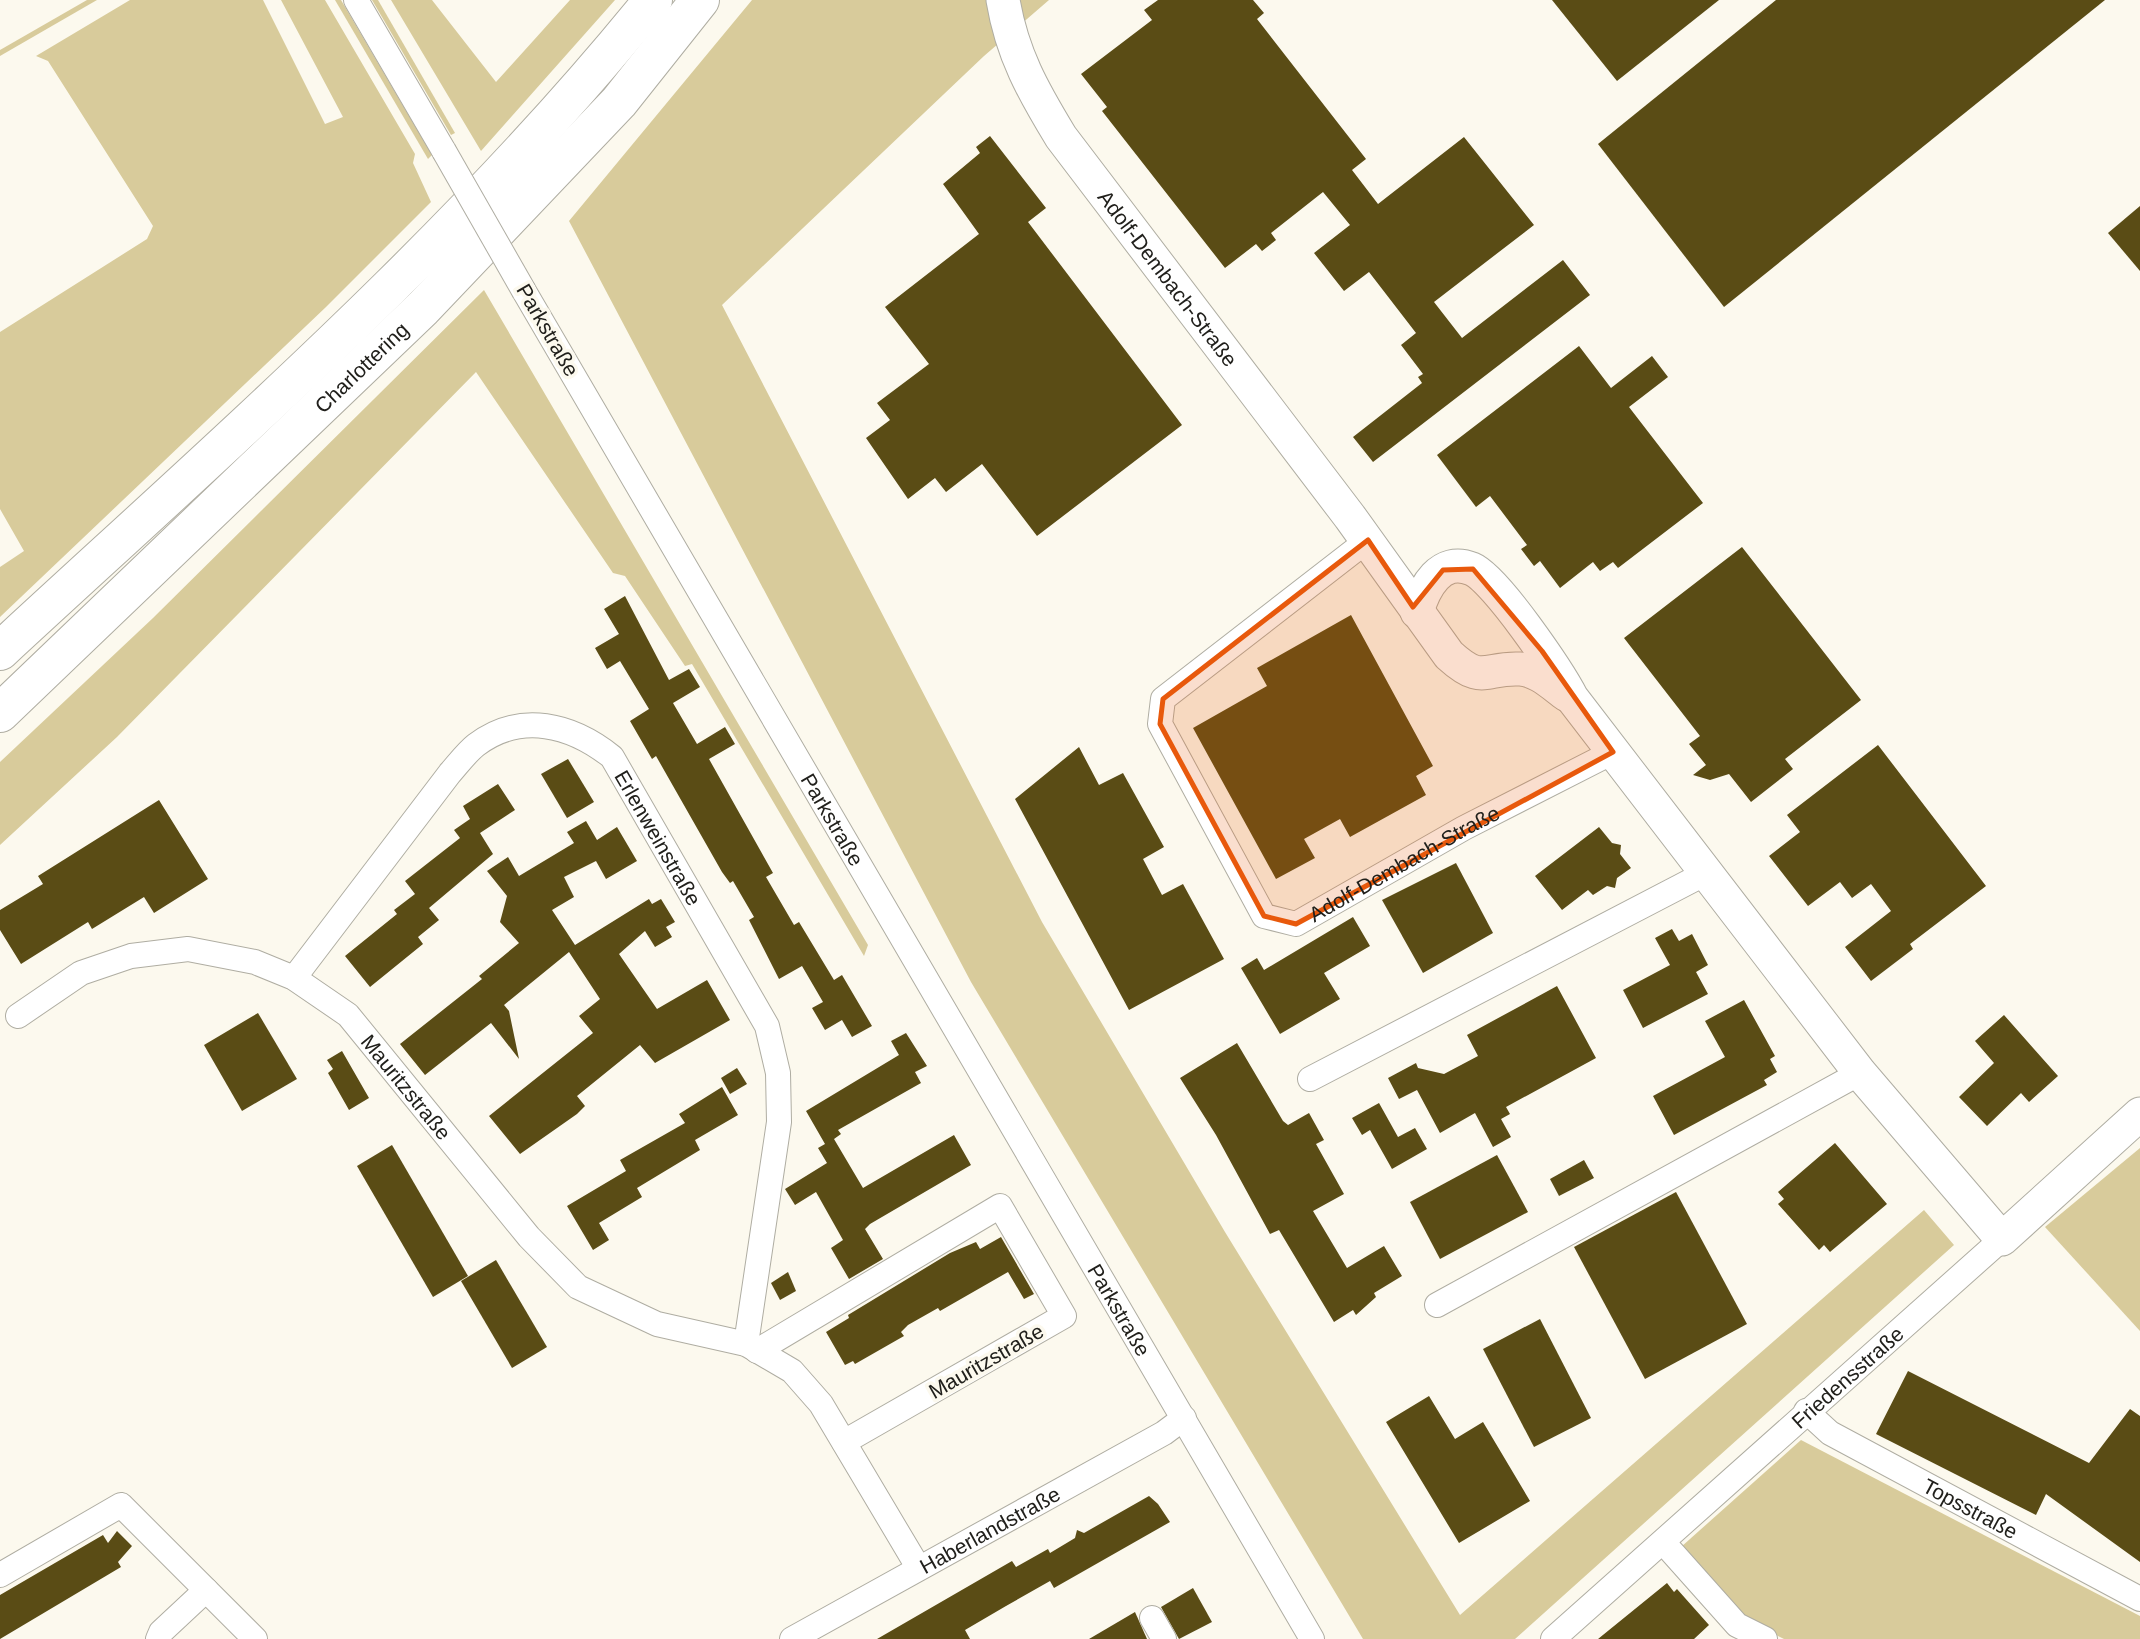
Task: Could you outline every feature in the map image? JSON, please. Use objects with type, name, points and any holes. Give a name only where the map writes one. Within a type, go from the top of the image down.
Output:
[{"type":"highway","name":"Charlottering","points":[[0,650],[397,280],[590,78],[653,0]]},
{"type":"highway","name":"Charlottering","points":[[0,713],[423,308],[619,102],[700,0]]},
{"type":"main road","name":"Adolf-Dembach-Straße","points":[[1003,0],[1008,30],[1026,80],[1061,136],[1374,549],[1416,612],[1462,667],[1480,675]]},
{"type":"main road","name":"Adolf-Dembach-Straße","points":[[1374,549],[1409,572],[1432,578]]},
{"type":"main road","points":[[1416,612],[1423,592],[1432,578],[1443,570],[1457,567],[1473,569],[1490,585],[1561,677],[1572,698],[1860,1073],[2002,1239]]},
{"type":"main road","points":[[1480,675],[1515,653],[1522,640],[1523,626]]},
{"type":"main road","points":[[1480,675],[1521,669],[1540,675],[1572,698]]},
{"type":"main road","name":"Friedensstraße","points":[[2002,1239],[2140,1114]]},
{"type":"street","name":"Parkstraße","points":[[356,0],[1312,1639]]},
{"type":"street","name":"Adolf-Dembach-Straße","points":[[1374,549],[1163,699],[1160,724],[1264,916],[1296,923],[1464,828],[1613,751]]},
{"type":"street","name":"Erlenweinstraße","points":[[294,978],[450,773],[476,745],[504,730],[527,724],[550,726],[588,738],[612,757],[637,796],[767,1026],[778,1073],[779,1122],[752,1348]]},
{"type":"street","points":[[1310,1079],[1706,873]]},
{"type":"street","name":"Mauritzstraße","points":[[18,1016],[81,973],[131,956],[188,949],[255,962],[294,978],[348,1015],[529,1237],[578,1287],[657,1324],[752,1348],[792,1371],[821,1404],[918,1567]]},
{"type":"street","points":[[1437,1305],[1860,1073]]},
{"type":"street","name":"Mauritzstraße","points":[[752,1348],[1000,1206],[1064,1316],[845,1442]]},
{"type":"street","name":"Friedensstraße","points":[[1553,1639],[2002,1239]]},
{"type":"street","name":"Topsstraße","points":[[1806,1411],[1830,1433],[2140,1600]]},
{"type":"street","name":"Haberlandstraße","points":[[792,1639],[1164,1433],[1184,1418]]},
{"type":"street","points":[[0,1574],[121,1505],[255,1639]]},
{"type":"street","points":[[1663,1542],[1737,1625],[1765,1639]]},
{"type":"street","points":[[158,1639],[161,1632],[206,1590]]},
{"type":"highlighted area","points":[[1368,540],[1413,607],[1443,570],[1473,569],[1542,651],[1613,752],[1296,924],[1264,916],[1160,724],[1163,699]]},
{"type":"shaded area","points":[[87,0],[97,0],[0,56],[0,50]]},
{"type":"shaded area","points":[[130,0],[263,0],[325,124],[343,117],[281,0],[325,0],[415,154],[413,163],[431,202],[326,307],[0,617],[0,567],[24,551],[0,509],[0,332],[147,239],[153,226],[48,61],[36,56]]},
{"type":"shaded area","points":[[335,0],[341,0],[432,155],[428,159]]},
{"type":"shaded area","points":[[372,0],[378,0],[455,133],[451,135]]},
{"type":"shaded area","points":[[391,0],[432,0],[496,82],[570,0],[615,0],[481,151]]},
{"type":"shaded area","points":[[752,0],[1049,0],[984,56],[722,305],[1042,922],[1225,1232],[1460,1615],[1924,1210],[1954,1245],[1515,1639],[1363,1639],[971,982],[569,221]]},
{"type":"shaded area","points":[[484,290],[868,945],[864,956],[692,664],[685,666],[625,576],[613,573],[476,372],[117,737],[0,845],[0,762],[153,618]]},
{"type":"shaded area","points":[[2140,1148],[2140,1331],[2045,1227]]},
{"type":"shaded area","points":[[1801,1440],[2140,1616],[2140,1639],[1784,1639],[1745,1619],[1681,1547]]},
{"type":"building","points":[[1158,0],[1253,0],[1264,13],[1257,19],[1366,159],[1352,170],[1378,204],[1464,137],[1534,225],[1434,302],[1462,338],[1563,260],[1590,295],[1373,462],[1353,437],[1422,383],[1418,377],[1423,374],[1401,345],[1416,333],[1369,272],[1344,291],[1314,253],[1350,225],[1323,192],[1271,233],[1276,240],[1262,251],[1256,244],[1225,268],[1102,111],[1107,107],[1081,74],[1152,20],[1144,10]]},
{"type":"building","points":[[1552,0],[1719,0],[1617,81]]},
{"type":"building","points":[[1776,0],[2105,0],[1724,307],[1598,144]]},
{"type":"building","points":[[990,136],[1046,208],[1028,222],[1182,425],[1037,536],[982,464],[946,492],[935,478],[908,499],[866,438],[890,420],[877,403],[929,364],[885,307],[979,234],[943,184],[980,153],[976,147]]},
{"type":"building","points":[[2140,206],[2140,271],[2108,233]]},
{"type":"building","points":[[1579,346],[1611,388],[1652,356],[1668,377],[1629,407],[1703,503],[1618,568],[1613,562],[1600,571],[1593,562],[1560,588],[1540,561],[1534,566],[1521,549],[1527,545],[1490,496],[1476,507],[1437,455]]},
{"type":"building","points":[[1742,547],[1861,700],[1785,759],[1793,769],[1751,802],[1729,774],[1710,780],[1693,775],[1706,765],[1689,744],[1700,736],[1624,638]]},
{"type":"building","points":[[625,596],[669,680],[689,669],[700,687],[673,703],[697,744],[725,727],[735,744],[709,759],[773,873],[766,877],[794,925],[799,922],[834,980],[842,975],[872,1026],[852,1037],[842,1020],[825,1030],[812,1008],[823,1002],[802,966],[779,979],[749,920],[754,917],[733,881],[730,883],[722,872],[656,756],[652,759],[630,721],[649,709],[620,661],[607,669],[595,648],[619,634],[604,609]]},
{"type":"building","points":[[1351,615],[1433,766],[1416,776],[1426,795],[1350,837],[1340,819],[1304,839],[1315,858],[1276,879],[1193,728],[1267,686],[1257,668]]},
{"type":"building","points":[[1878,745],[1986,886],[1910,944],[1913,949],[1871,981],[1845,947],[1891,911],[1871,884],[1852,898],[1840,882],[1808,906],[1769,856],[1800,832],[1787,815]]},
{"type":"building","points":[[1079,747],[1099,785],[1123,773],[1164,847],[1143,859],[1162,895],[1183,884],[1224,959],[1129,1010],[1015,799]]},
{"type":"building","points":[[568,759],[594,802],[567,818],[541,774]]},
{"type":"building","points":[[498,784],[515,810],[480,833],[493,854],[429,908],[439,920],[418,937],[423,944],[370,987],[345,956],[397,914],[394,910],[415,894],[405,881],[460,838],[454,830],[470,819],[463,806]]},
{"type":"building","points":[[159,800],[208,879],[154,913],[144,897],[92,929],[88,922],[21,964],[0,930],[0,910],[43,884],[38,876]]},
{"type":"building","points":[[586,821],[597,840],[617,827],[637,861],[606,879],[596,861],[564,877],[574,897],[552,910],[575,945],[649,899],[652,904],[661,899],[675,922],[666,927],[672,937],[655,947],[645,931],[619,954],[657,1009],[707,980],[730,1020],[655,1063],[640,1045],[577,1096],[585,1106],[577,1114],[520,1154],[489,1116],[593,1033],[579,1016],[600,999],[569,952],[504,1005],[509,1011],[519,1059],[491,1023],[425,1075],[400,1044],[482,979],[479,976],[519,943],[500,922],[507,896],[487,871],[508,857],[519,876],[574,843],[567,832]]},
{"type":"building","points":[[1599,827],[1612,843],[1621,845],[1620,854],[1631,868],[1617,878],[1615,888],[1607,886],[1593,895],[1588,890],[1562,910],[1535,876]]},
{"type":"building","points":[[1456,863],[1493,933],[1423,973],[1382,900]]},
{"type":"building","points":[[1353,917],[1370,946],[1324,973],[1340,999],[1280,1034],[1241,968],[1257,958],[1264,970]]},
{"type":"building","points":[[1672,929],[1679,941],[1692,934],[1708,965],[1696,972],[1708,994],[1643,1028],[1623,990],[1670,965],[1655,938]]},
{"type":"building","points":[[1557,986],[1596,1058],[1506,1107],[1510,1114],[1501,1119],[1511,1137],[1493,1147],[1475,1113],[1440,1133],[1417,1090],[1399,1099],[1388,1078],[1416,1063],[1418,1068],[1444,1074],[1478,1056],[1467,1035]]},
{"type":"building","points":[[1744,1000],[1775,1056],[1770,1059],[1777,1072],[1764,1080],[1767,1085],[1674,1135],[1653,1096],[1725,1057],[1705,1021]]},
{"type":"building","points":[[258,1013],[297,1079],[242,1111],[204,1045]]},
{"type":"building","points":[[2004,1015],[2058,1076],[2029,1102],[2021,1093],[1987,1126],[1959,1097],[1994,1063],[1975,1041]]},
{"type":"building","points":[[906,1033],[927,1066],[915,1072],[921,1083],[838,1130],[841,1134],[834,1139],[863,1188],[954,1135],[971,1165],[870,1224],[865,1229],[883,1259],[849,1279],[831,1248],[843,1240],[816,1192],[795,1205],[785,1189],[827,1163],[818,1148],[825,1144],[806,1111],[899,1055],[891,1041]]},
{"type":"building","points":[[1237,1043],[1283,1121],[1288,1125],[1309,1113],[1324,1140],[1316,1144],[1344,1194],[1313,1211],[1347,1268],[1384,1246],[1402,1276],[1374,1293],[1376,1297],[1356,1315],[1353,1310],[1334,1322],[1279,1230],[1270,1234],[1216,1135],[1180,1078]]},
{"type":"building","points":[[342,1051],[369,1098],[349,1110],[328,1073],[333,1069],[327,1060]]},
{"type":"building","points":[[737,1068],[747,1084],[730,1094],[721,1078]]},
{"type":"building","points":[[722,1087],[738,1115],[695,1140],[700,1150],[637,1188],[642,1197],[599,1223],[609,1240],[593,1250],[567,1206],[626,1171],[620,1160],[685,1123],[679,1114]]},
{"type":"building","points":[[1379,1103],[1398,1137],[1415,1128],[1427,1149],[1392,1169],[1370,1130],[1362,1135],[1352,1118]]},
{"type":"building","points":[[1835,1143],[1887,1204],[1830,1252],[1824,1245],[1819,1250],[1778,1204],[1784,1199],[1778,1192]]},
{"type":"building","points":[[392,1145],[468,1276],[433,1297],[357,1166]]},
{"type":"building","points":[[1497,1155],[1528,1212],[1440,1259],[1410,1202]]},
{"type":"building","points":[[1584,1160],[1594,1178],[1559,1196],[1550,1179]]},
{"type":"building","points":[[1676,1192],[1747,1324],[1645,1379],[1574,1247]]},
{"type":"building","points":[[1001,1237],[1034,1294],[1024,1299],[1008,1272],[940,1311],[938,1308],[908,1325],[901,1332],[904,1336],[855,1364],[853,1361],[845,1365],[826,1332],[849,1318],[848,1315],[950,1253],[976,1242],[980,1249]]},
{"type":"building","points":[[496,1260],[547,1347],[512,1368],[461,1281]]},
{"type":"building","points":[[788,1272],[796,1291],[780,1300],[771,1283]]},
{"type":"building","points":[[1540,1319],[1591,1418],[1534,1447],[1483,1349]]},
{"type":"building","points":[[1908,1371],[2089,1463],[2130,1409],[2140,1416],[2140,1562],[2046,1494],[2036,1515],[1876,1434]]},
{"type":"building","points":[[1429,1396],[1455,1439],[1483,1422],[1530,1501],[1459,1543],[1386,1422]]},
{"type":"building","points":[[1149,1496],[1170,1522],[1054,1588],[1050,1581],[1006,1606],[965,1630],[970,1639],[877,1639],[1012,1561],[1016,1567],[1048,1549],[1050,1553],[1075,1538],[1077,1530],[1084,1533]]},
{"type":"building","points":[[117,1531],[132,1546],[118,1562],[121,1567],[0,1639],[0,1595],[103,1535],[108,1543]]},
{"type":"building","points":[[1667,1583],[1674,1592],[1677,1589],[1709,1625],[1694,1639],[1598,1639]]},
{"type":"building","points":[[1193,1588],[1212,1622],[1179,1639],[1161,1607]]},
{"type":"building","points":[[1135,1612],[1147,1639],[1089,1639]]}]
